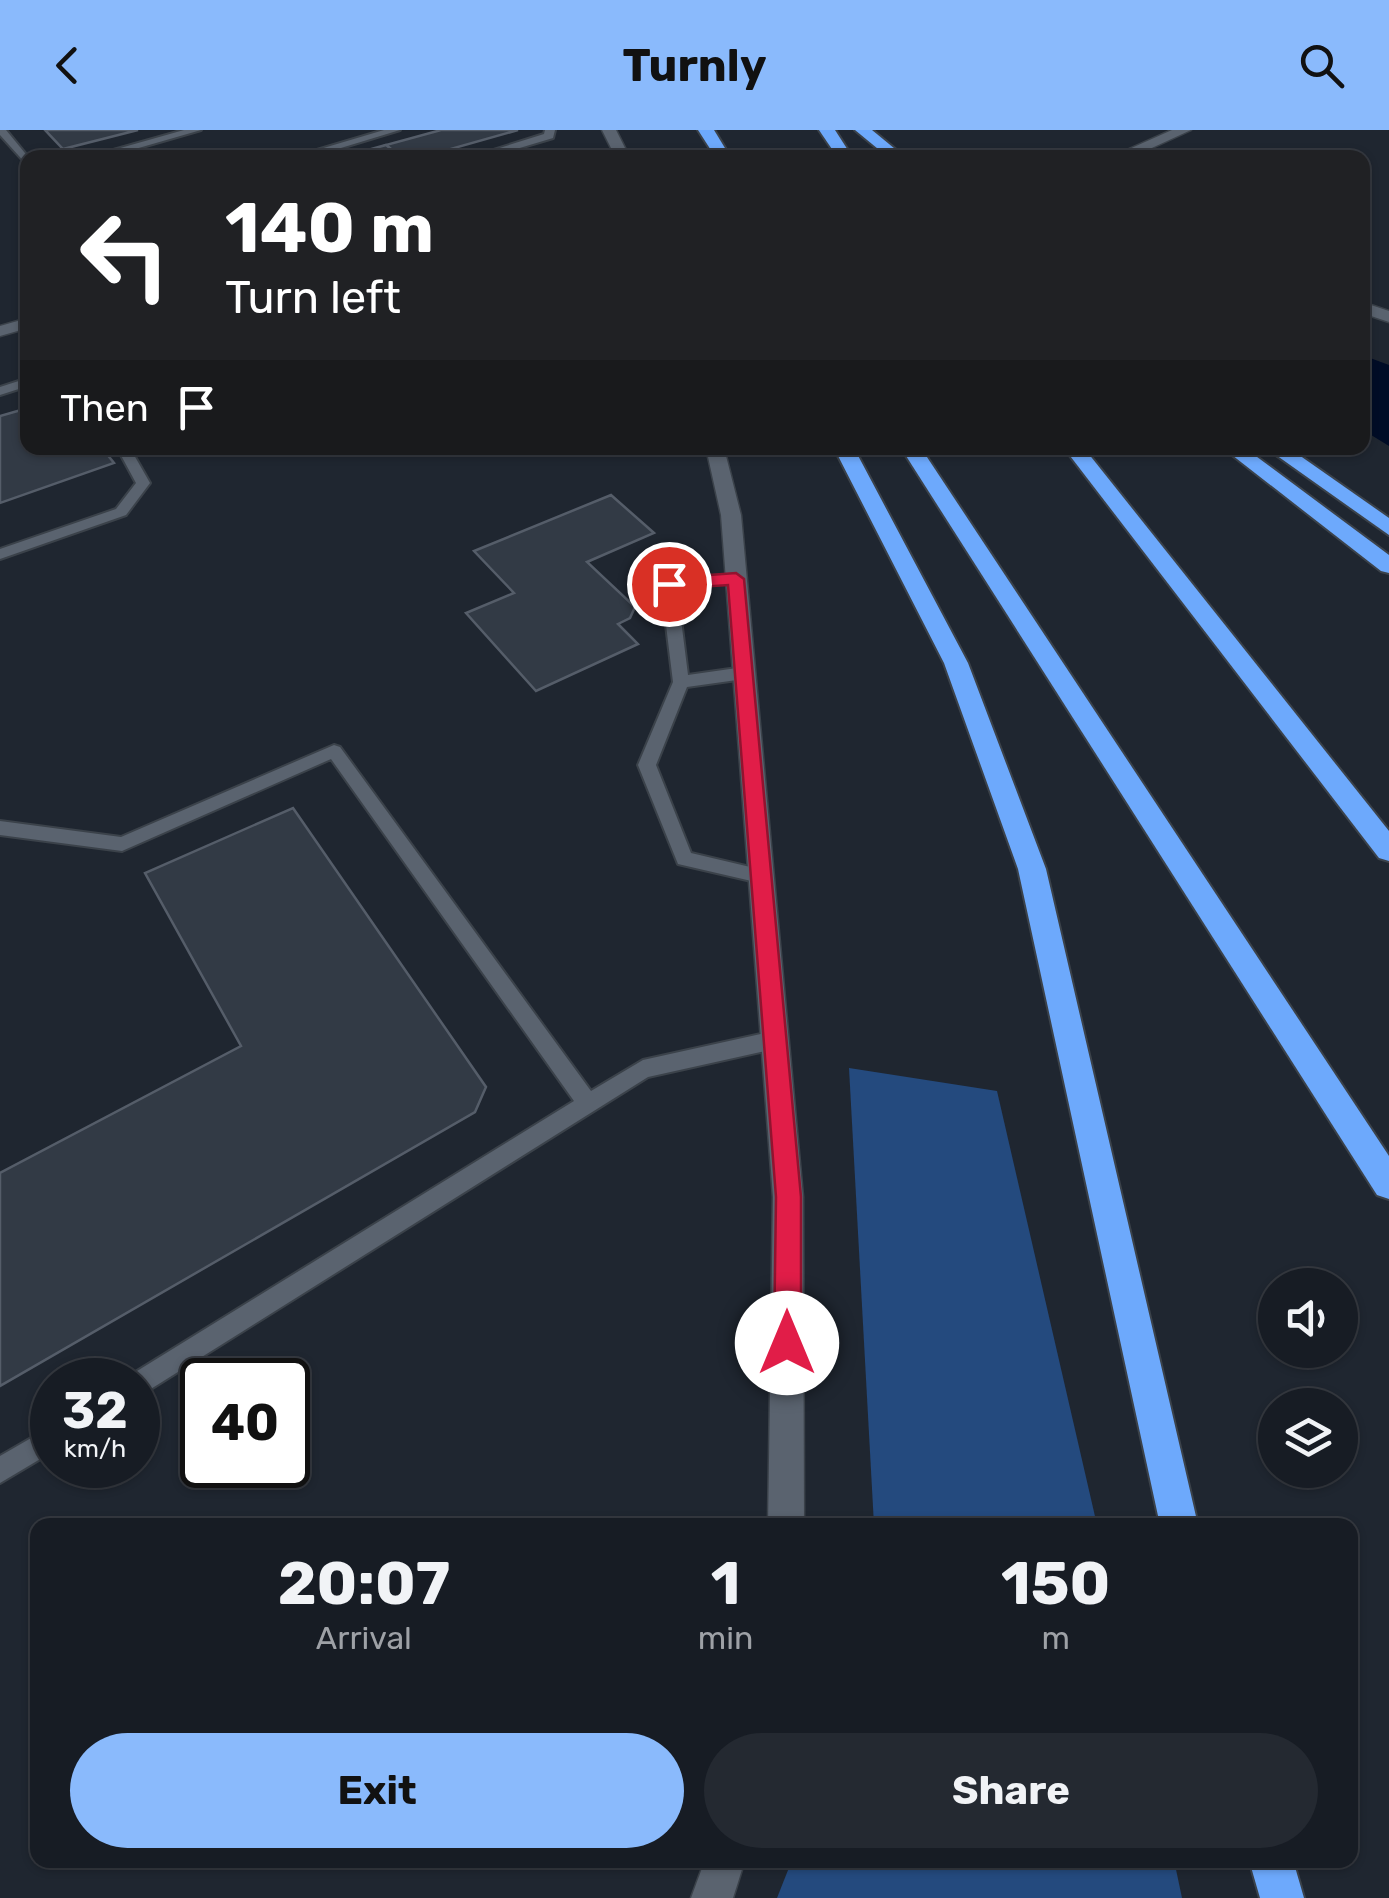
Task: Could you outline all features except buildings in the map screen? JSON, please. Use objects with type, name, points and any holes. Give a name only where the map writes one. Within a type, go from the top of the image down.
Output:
[{"type":"highway","points":[[864,130],[890,150]]},
{"type":"highway","points":[[848,455],[956,663],[1032,869],[1177,1518]]},
{"type":"highway","points":[[916,455],[1389,1184]]},
{"type":"highway","points":[[1079,455],[1389,851]]},
{"type":"highway","points":[[1241,455],[1389,566]]},
{"type":"highway","points":[[1286,455],[1389,528]]},
{"type":"highway","points":[[1273,1868],[1282,1898]]},
{"type":"street","points":[[1135,150],[1184,130]]},
{"type":"street","points":[[716,455],[731,515],[788,1197],[786,1518]]},
{"type":"street","points":[[712,1898],[723,1868]]},
{"type":"lane","points":[[1,130],[20,153]]},
{"type":"lane","points":[[120,150],[196,130]]},
{"type":"lane","points":[[324,150],[396,130]]},
{"type":"lane","points":[[500,150],[549,136],[550,130]]},
{"type":"lane","points":[[0,554],[120,512],[143,482],[128,455]]},
{"type":"lane","points":[[736,579],[669,584],[680,682],[647,765],[684,859],[760,876]]},
{"type":"lane","points":[[680,682],[744,673]]},
{"type":"lane","points":[[0,828],[122,844],[334,751],[588,1104]]},
{"type":"lane","points":[[160,1370],[643,1069],[774,1040]]},
{"type":"lane","points":[[0,1470],[30,1452]]},
{"type":"shaded area","points":[[1370,358],[1389,365],[1389,446],[1370,434]]},
{"type":"shaded area","points":[[849,1068],[997,1091],[1095,1518],[874,1518]]},
{"type":"shaded area","points":[[789,1868],[1176,1868],[1182,1898],[777,1898]]},
{"type":"route","points":[[669,584],[736,579],[788,1197],[787,1343]]}]
